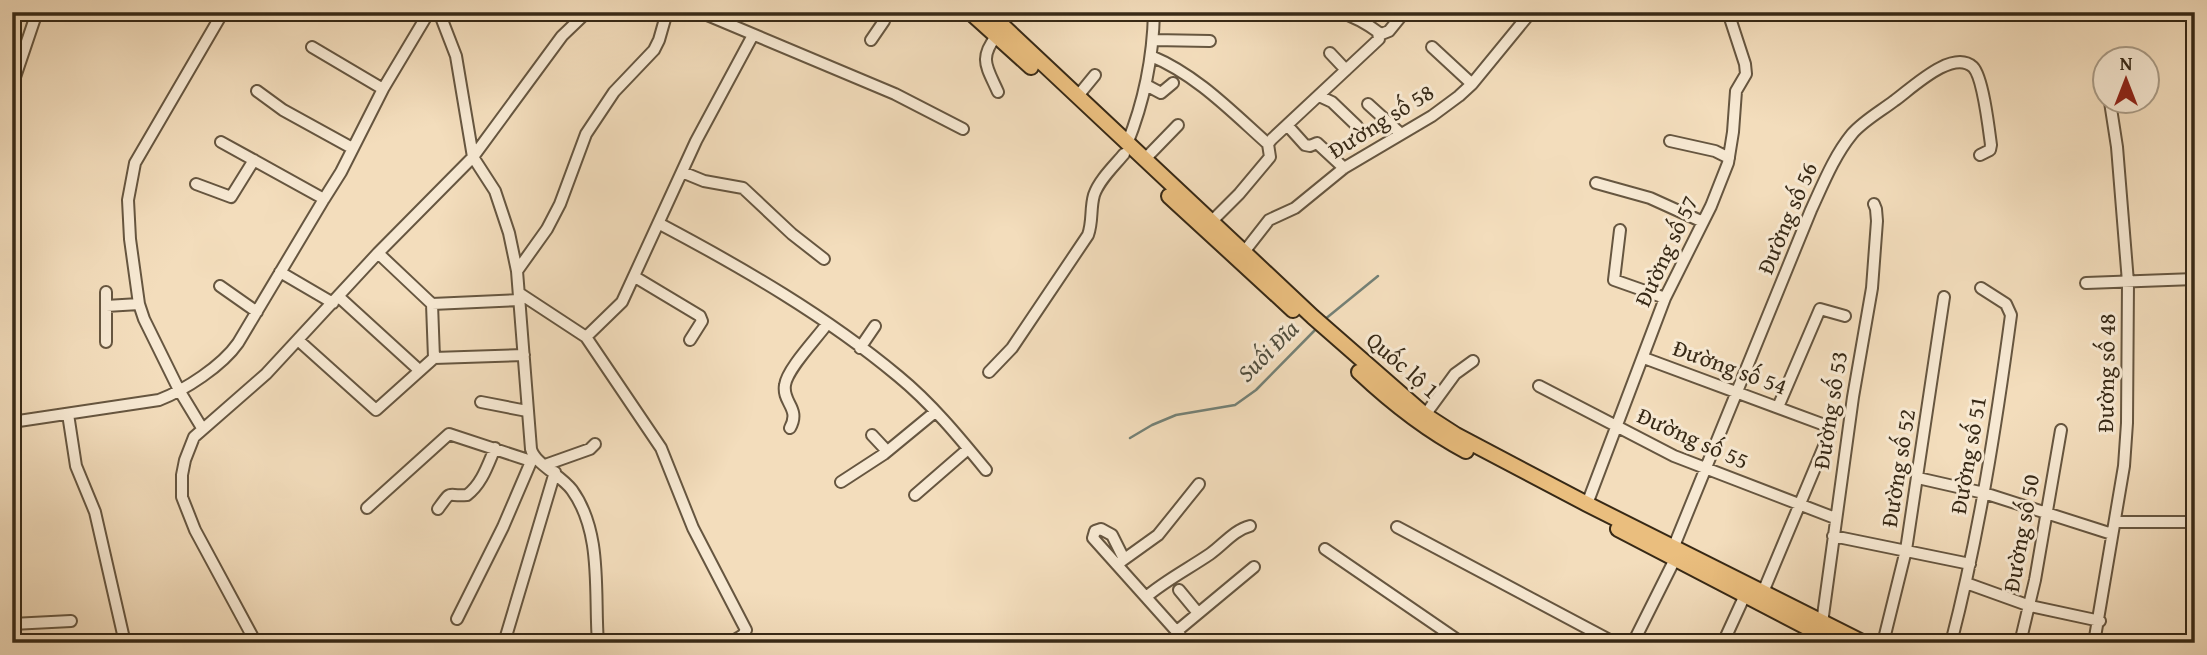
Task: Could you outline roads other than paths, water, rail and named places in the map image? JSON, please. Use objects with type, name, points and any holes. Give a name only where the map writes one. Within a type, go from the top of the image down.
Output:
[{"type":"highway","name":"Quốc lộ 1","points":[[970,12],[1125,149],[1311,320],[1399,408],[1441,438],[1864,643]]},
{"type":"highway","name":"Quốc lộ 1","points":[[988,12],[1077,97],[1125,149],[1144,160],[1212,221],[1311,320]]},
{"type":"highway","name":"Quốc lộ 1","points":[[1325,333],[1425,415],[1456,435],[1587,504],[1745,595],[1837,643]]},
{"type":"street","points":[[12,86],[37,12]]},
{"type":"street","points":[[202,428],[179,390],[139,304],[128,200],[131,175],[142,149],[223,12]]},
{"type":"street","points":[[12,422],[159,400],[179,390],[231,353],[341,172],[383,89],[429,12]]},
{"type":"street","points":[[439,12],[456,56],[473,157],[500,202],[517,271],[532,459],[503,527],[457,619]]},
{"type":"street","points":[[256,643],[195,530],[182,497],[185,460],[194,438],[202,428],[247,392],[298,341],[378,253],[473,157],[562,36],[587,12]]},
{"type":"street","points":[[517,271],[547,229],[560,204],[590,127],[614,92],[654,50],[667,12]]},
{"type":"street","points":[[700,12],[906,99],[963,129]]},
{"type":"street","points":[[871,40],[884,21],[886,12]]},
{"type":"street","points":[[989,372],[1012,348],[1088,235],[1093,223],[1093,201],[1097,188],[1125,149],[1139,114],[1151,56],[1154,12]]},
{"type":"street","points":[[1340,12],[1360,20],[1378,32],[1379,36]]},
{"type":"street","name":"Đường số 58","points":[[1244,251],[1269,220],[1299,205],[1344,168],[1445,107],[1472,85],[1531,12]]},
{"type":"street","name":"Đường số 57","points":[[1587,504],[1665,298],[1703,222],[1729,158],[1736,91],[1746,74],[1728,12]]},
{"type":"street","points":[[1268,144],[1379,36],[1389,31],[1402,15]]},
{"type":"street","points":[[586,337],[617,310],[660,224],[696,141],[753,35]]},
{"type":"street","points":[[997,35],[987,47],[985,55],[998,92]]},
{"type":"street","points":[[1153,40],[1210,41]]},
{"type":"street","points":[[312,47],[383,89]]},
{"type":"street","points":[[1432,47],[1472,85]]},
{"type":"street","points":[[1330,53],[1346,70]]},
{"type":"street","points":[[1151,56],[1174,66],[1203,87],[1268,144],[1270,157],[1212,221]]},
{"type":"street","name":"Đường số 56","points":[[1633,643],[1674,553],[1811,209],[1835,161],[1857,129],[1932,71],[1960,62],[1972,66],[1982,89],[1991,145],[1990,150],[1980,155]]},
{"type":"street","points":[[1077,97],[1095,75]]},
{"type":"street","points":[[1146,85],[1161,93],[1173,83]]},
{"type":"street","points":[[257,91],[283,110],[352,148]]},
{"type":"street","points":[[1319,96],[1332,102],[1357,126]]},
{"type":"street","points":[[1368,104],[1401,134]]},
{"type":"street","name":"Đường số 48","points":[[2094,643],[2100,621],[2124,466],[2127,423],[2128,282],[2112,116]]},
{"type":"street","points":[[1144,160],[1178,125]]},
{"type":"street","points":[[1287,125],[1306,145],[1317,143],[1344,168]]},
{"type":"street","points":[[1670,141],[1715,151],[1729,158]]},
{"type":"street","points":[[221,142],[324,198]]},
{"type":"street","points":[[196,184],[231,197],[254,160]]},
{"type":"street","points":[[682,172],[704,181],[743,188],[824,260]]},
{"type":"street","points":[[1596,183],[1650,198],[1703,222]]},
{"type":"street","name":"Đường số 53","points":[[1822,623],[1857,370],[1872,288],[1877,221],[1874,204]]},
{"type":"street","points":[[660,224],[728,260],[827,324],[899,377],[935,412],[986,470]]},
{"type":"street","points":[[1620,230],[1614,280],[1665,298]]},
{"type":"street","points":[[378,253],[432,304],[434,358]]},
{"type":"street","points":[[280,272],[336,300],[419,370]]},
{"type":"street","points":[[635,277],[700,316],[702,321],[690,340]]},
{"type":"street","points":[[2086,283],[2195,279]]},
{"type":"street","points":[[220,286],[257,312]]},
{"type":"street","name":"Đường số 51","points":[[1951,643],[1984,493],[2011,316],[2007,304],[1981,288]]},
{"type":"street","points":[[106,292],[106,342]]},
{"type":"street","points":[[432,304],[519,296],[586,337],[646,423],[674,475],[698,537],[746,630],[730,643]]},
{"type":"street","name":"Đường số 52","points":[[1883,643],[1906,550],[1944,297]]},
{"type":"street","points":[[106,306],[139,304]]},
{"type":"street","points":[[1778,407],[1819,310],[1821,308],[1845,316]]},
{"type":"street","points":[[790,428],[794,412],[785,390],[787,378],[827,324]]},
{"type":"street","points":[[860,348],[875,326]]},
{"type":"street","points":[[298,341],[376,410],[434,358],[524,355]]},
{"type":"street","name":"Đường số 54","points":[[1644,358],[1830,427],[1801,506],[1763,593]]},
{"type":"street","points":[[1425,415],[1455,374],[1473,360]]},
{"type":"street","name":"Đường số 55","points":[[1539,386],[1664,452],[1835,518]]},
{"type":"street","points":[[481,402],[527,411]]},
{"type":"street","points":[[841,482],[887,451],[935,412]]},
{"type":"street","points":[[68,414],[76,466],[95,512],[125,643]]},
{"type":"street","name":"Đường số 50","points":[[2020,643],[2030,606],[2061,430]]},
{"type":"street","points":[[367,508],[449,434],[545,465],[572,490],[580,503],[589,529],[595,569],[598,643]]},
{"type":"street","points":[[872,435],[887,451]]},
{"type":"street","points":[[545,465],[590,449],[595,444]]},
{"type":"street","points":[[438,509],[452,493],[467,495],[472,492],[495,448]]},
{"type":"street","points":[[915,495],[968,449]]},
{"type":"street","points":[[504,643],[555,472]]},
{"type":"street","points":[[1918,478],[1984,493],[2112,534]]},
{"type":"street","points":[[1187,643],[1146,597],[1121,562],[1158,535],[1199,484]]},
{"type":"street","points":[[2115,522],[2195,522]]},
{"type":"street","points":[[1146,597],[1241,529],[1250,526]]},
{"type":"street","points":[[1397,527],[1615,643]]},
{"type":"street","points":[[1833,536],[1970,564]]},
{"type":"street","points":[[1325,549],[1462,643]]},
{"type":"street","points":[[1177,631],[1254,567]]},
{"type":"street","points":[[1966,583],[2030,606],[2100,621]]},
{"type":"street","points":[[1179,590],[1198,613]]},
{"type":"street","points":[[1723,643],[1745,595]]},
{"type":"street","points":[[12,624],[71,621]]},
{"type":"waterway","name":"Suối Đĩa","points":[[1324,320],[1378,276]]},
{"type":"waterway","name":"Suối Đĩa","points":[[1130,438],[1176,415],[1235,405],[1256,390],[1317,328]]}]
